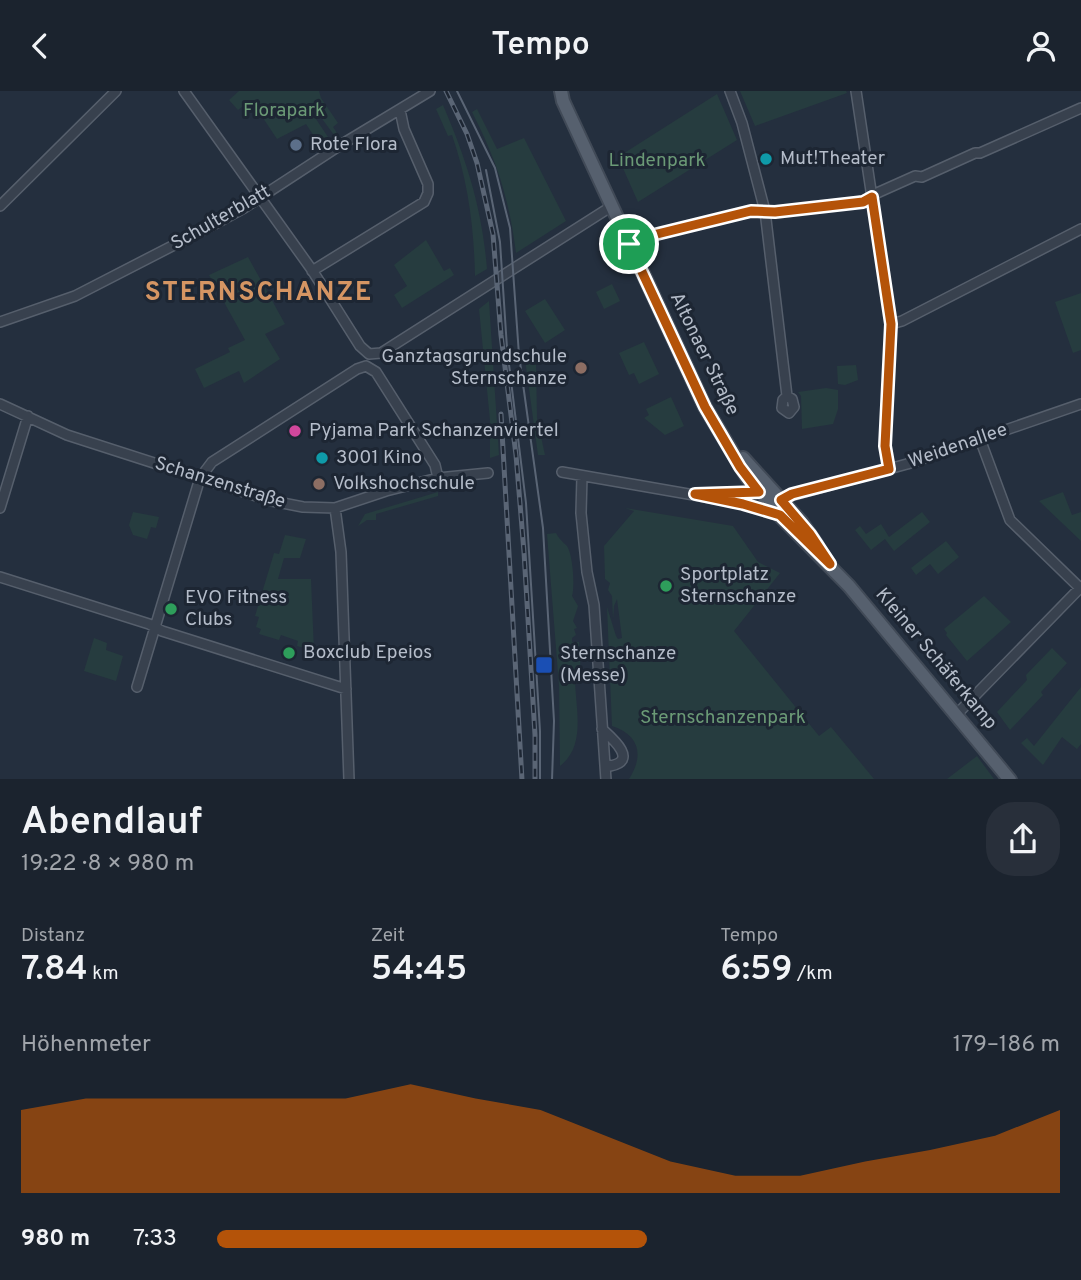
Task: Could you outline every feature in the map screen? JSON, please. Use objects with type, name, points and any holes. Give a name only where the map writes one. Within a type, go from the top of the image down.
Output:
[{"type":"main road","name":"Altonaer Straße","points":[[559,94],[705,407],[740,467],[759,492]]},
{"type":"main road","name":"Altonaer Straße","points":[[722,433],[779,497]]},
{"type":"main road","name":"Kleiner Schäferkamp","points":[[759,492],[779,497],[810,534],[830,564]]},
{"type":"main road","name":"Kleiner Schäferkamp","points":[[779,497],[780,515],[830,564],[1010,779]]},
{"type":"street","points":[[0,206],[117,91]]},
{"type":"street","points":[[184,91],[261,197],[360,346],[369,353],[381,353],[612,206]]},
{"type":"street","points":[[410,91],[416,100]]},
{"type":"street","name":"Schulterblatt","points":[[0,322],[75,296],[214,225],[430,91]]},
{"type":"street","points":[[730,91],[742,123],[765,211],[787,396]]},
{"type":"street","points":[[856,91],[891,324],[885,446],[889,469]]},
{"type":"street","points":[[629,244],[649,236],[751,211],[863,202],[915,176],[922,177],[1081,108]]},
{"type":"street","points":[[312,271],[424,202],[428,184],[404,129],[400,110]]},
{"type":"street","points":[[891,324],[902,321],[1081,229]]},
{"type":"street","points":[[137,687],[200,478],[212,462],[225,452],[357,369],[366,366],[376,372],[435,465],[439,478]]},
{"type":"street","name":"Schanzenstraße","points":[[0,404],[67,435],[285,504],[308,508],[335,508],[386,491],[439,478],[488,473]]},
{"type":"street","name":"Weidenallee","points":[[779,497],[889,469],[1081,404]]},
{"type":"street","points":[[0,508],[28,416]]},
{"type":"street","points":[[957,714],[1080,587],[1010,520],[979,439]]},
{"type":"street","points":[[562,472],[695,494],[780,515]]},
{"type":"street","points":[[582,476],[581,513],[587,572],[594,605],[606,779]]},
{"type":"street","points":[[695,494],[759,492]]},
{"type":"street","points":[[743,504],[779,497]]},
{"type":"street","points":[[335,508],[341,552],[349,779]]},
{"type":"street","points":[[0,577],[29,584],[346,689]]},
{"type":"street","points":[[602,729],[620,747],[623,756],[618,765],[606,764]]},
{"type":"green space","name":"Florapark","points":[[239,91],[319,91],[338,123],[333,127],[337,133],[334,135],[320,116],[314,116],[328,137],[319,144],[306,124],[277,139],[251,100],[238,110],[229,100]]},
{"type":"green space","name":"Lindenpark","points":[[740,91],[846,91],[847,93],[755,126]]},
{"type":"green space","name":"Lindenpark","points":[[717,94],[737,140],[638,202],[618,157]]},
{"type":"green space","points":[[443,105],[466,165],[485,247],[487,269],[475,276],[472,222],[466,187],[452,135],[448,136],[436,109]]},
{"type":"green space","points":[[477,109],[497,149],[524,138],[566,221],[516,253],[501,180],[472,112]]},
{"type":"green space","points":[[426,240],[444,271],[450,268],[454,275],[402,308],[394,295],[407,286],[394,265]]},
{"type":"green space","points":[[248,257],[285,324],[265,334],[280,359],[244,383],[239,371],[204,388],[195,369],[230,352],[228,348],[245,340],[209,275]]},
{"type":"green space","points":[[612,284],[620,301],[604,309],[596,292]]},
{"type":"green space","points":[[1081,293],[1081,350],[1073,353],[1055,302]]},
{"type":"green space","points":[[545,299],[565,330],[545,343],[525,311]]},
{"type":"green space","points":[[489,301],[499,455],[490,458],[490,420],[479,309]]},
{"type":"green space","points":[[644,342],[659,374],[639,384],[634,373],[629,375],[619,353]]},
{"type":"green space","points":[[525,359],[536,362],[537,418],[545,455],[538,455]]},
{"type":"green space","points":[[856,365],[858,380],[845,385],[838,384],[837,366]]},
{"type":"green space","points":[[826,388],[838,390],[838,409],[833,424],[802,429],[801,396],[798,392]]},
{"type":"green space","points":[[671,397],[684,426],[665,435],[644,418],[649,415],[646,409]]},
{"type":"green space","points":[[438,492],[438,496],[376,514],[376,520],[367,520],[358,526],[365,514]]},
{"type":"green space","points":[[1063,492],[1072,515],[1081,512],[1081,541],[1039,501]]},
{"type":"green space","name":"Sternschanzenpark","points":[[625,508],[733,526],[758,562],[780,573],[734,631],[819,736],[831,727],[874,779],[629,779],[638,754],[629,735],[612,726],[607,607],[616,636],[618,639],[622,638],[617,599],[613,619],[612,596],[608,590],[610,583],[605,579],[604,546],[634,511]]},
{"type":"green space","points":[[133,512],[159,517],[156,528],[151,527],[147,539],[133,535],[129,525]]},
{"type":"green space","points":[[922,512],[930,522],[894,551],[885,539],[871,550],[855,530],[860,526],[866,534],[881,524],[889,537]]},
{"type":"green space","points":[[556,533],[567,546],[572,563],[572,596],[578,606],[573,621],[577,628],[574,629],[576,635],[572,642],[579,642],[581,677],[575,678],[577,737],[574,747],[560,766],[559,686],[547,534]]},
{"type":"green space","points":[[285,535],[306,539],[300,558],[284,558],[278,579],[311,579],[314,651],[297,646],[298,641],[281,635],[279,640],[259,634],[261,629],[256,627],[259,617],[255,616],[274,553],[279,554]]},
{"type":"green space","points":[[946,541],[959,557],[938,574],[930,564],[916,575],[911,568]]},
{"type":"green space","points":[[984,596],[1011,622],[967,661],[944,629]]},
{"type":"green space","points":[[94,638],[107,643],[106,650],[123,656],[116,681],[84,671]]},
{"type":"green space","points":[[1052,648],[1067,663],[1041,692],[1043,695],[1010,730],[997,712],[1027,680],[1026,675]]},
{"type":"green space","points":[[1081,687],[1081,744],[1077,749],[1062,737],[1043,765],[1021,743],[1027,738],[1034,746]]},
{"type":"green space","points":[[977,756],[994,779],[947,779]]},
{"type":"tram line","points":[[457,91],[495,168],[510,228],[519,355],[543,528],[554,721],[552,779]]},
{"type":"tram line","points":[[486,170],[500,242],[507,348],[526,503],[540,731],[540,779]]},
{"type":"railway","points":[[446,91],[467,134],[477,163],[493,234],[524,552],[535,735],[535,779]]},
{"type":"railway","points":[[501,414],[522,779]]},
{"type":"place","name":"Rote Flora","points":[[296,145]]},
{"type":"place","name":"Mut!Theater","points":[[766,159]]},
{"type":"place","name":"Ganztagsgrundschule Sternschanze","points":[[581,368]]},
{"type":"place","name":"Pyjama Park Schanzenviertel","points":[[295,431]]},
{"type":"place","name":"3001 Kino","points":[[322,458]]},
{"type":"place","name":"Volkshochschule","points":[[319,484]]},
{"type":"place","name":"Sportplatz Sternschanze","points":[[666,586]]},
{"type":"place","name":"EVO Fitness Clubs","points":[[171,609]]},
{"type":"place","name":"Boxclub Epeios","points":[[289,653]]},
{"type":"place","name":"Sternschanze (Messe)","points":[[544,665]]},
{"type":"district","name":"STERNSCHANZE","points":[[259,293]]},
{"type":"route","points":[[872,197],[891,324],[885,446],[889,469],[792,494],[781,500],[810,534],[830,564],[780,515],[765,509],[695,494],[759,492],[740,467],[705,407],[629,244],[649,236],[751,211],[775,212],[863,202],[872,197]]}]
